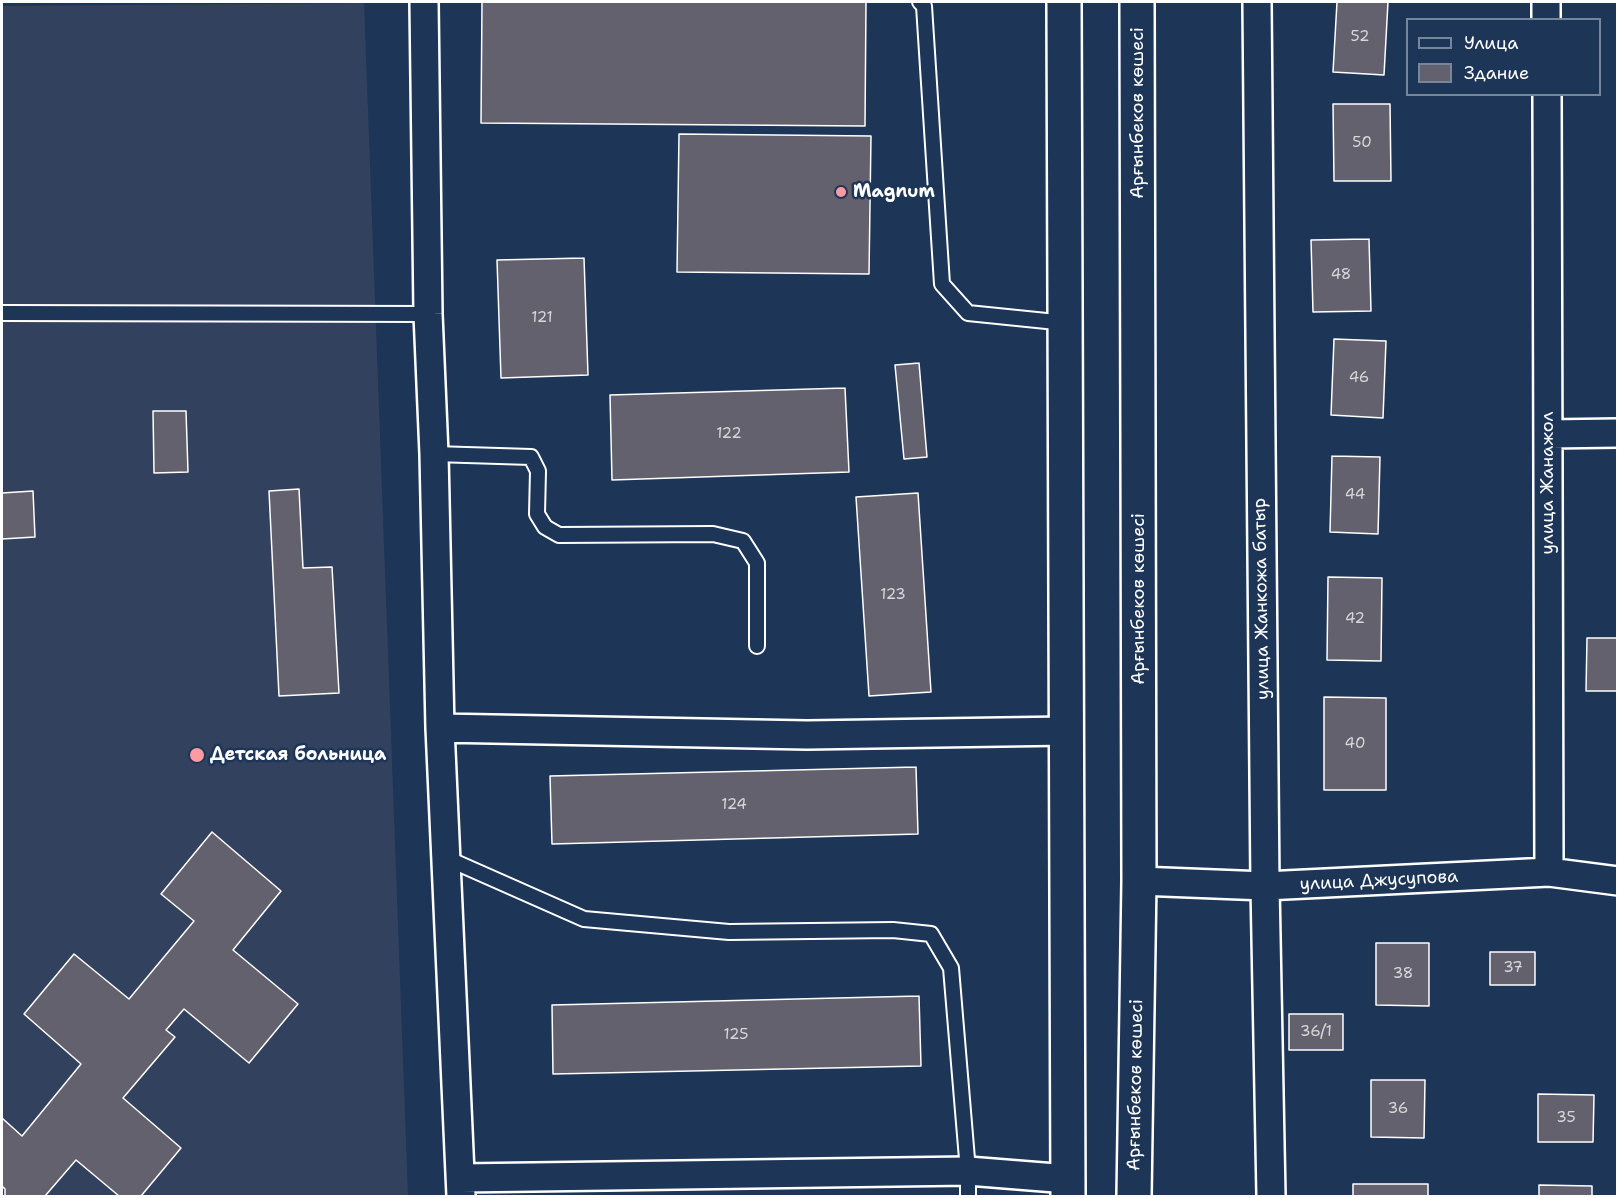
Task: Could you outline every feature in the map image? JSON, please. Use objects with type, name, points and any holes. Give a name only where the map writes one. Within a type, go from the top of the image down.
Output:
[{"type":"main road","points":[[1064,2],[1068,1188]]},
{"type":"main road","name":"Арғынбеков көшесі","points":[[1134,1197],[1139,881],[1137,2]]},
{"type":"street","points":[[424,2],[428,314],[434,454],[440,728],[461,1187],[968,1184],[1068,1188]]},
{"type":"street","name":"улица Жанкожа батыр","points":[[1257,2],[1270,1197]]},
{"type":"street","points":[[1546,2],[1546,18]]},
{"type":"street","name":"улица Жанажол","points":[[1546,96],[1549,872]]},
{"type":"street","points":[[1548,434],[1617,433]]},
{"type":"street","points":[[440,728],[807,735],[1067,731]]},
{"type":"street","name":"улица Джусупова","points":[[1139,881],[1265,886],[1549,872],[1617,881]]},
{"type":"lane","points":[[920,2],[924,6],[942,284],[968,313],[1066,323]]},
{"type":"lane","points":[[2,313],[428,314]]},
{"type":"lane","points":[[434,454],[531,457],[538,471],[537,514],[545,527],[559,535],[713,534],[743,541],[757,562],[757,646]]},
{"type":"lane","points":[[446,858],[584,920],[729,932],[893,930],[931,934],[951,968],[968,1184]]},
{"type":"shaded area","name":"Детская больница","points":[[364,3],[408,1196],[2,1196],[2,6]]},
{"type":"building","points":[[482,2],[866,2],[865,126],[481,123]]},
{"type":"building","points":[[1337,2],[1388,2],[1384,75],[1333,72]]},
{"type":"building","points":[[1333,104],[1390,104],[1391,181],[1334,181]]},
{"type":"building","points":[[679,134],[871,136],[869,274],[677,272]]},
{"type":"building","points":[[1369,239],[1371,311],[1313,312],[1311,240]]},
{"type":"building","points":[[584,258],[588,375],[501,378],[497,260]]},
{"type":"building","points":[[1334,339],[1386,341],[1383,418],[1331,415]]},
{"type":"building","points":[[919,363],[927,457],[904,459],[895,365]]},
{"type":"building","points":[[845,388],[849,472],[612,480],[610,395]]},
{"type":"building","points":[[153,411],[186,411],[188,472],[154,473]]},
{"type":"building","points":[[1332,456],[1380,457],[1378,534],[1330,532]]},
{"type":"building","points":[[299,489],[303,568],[332,567],[339,693],[279,696],[269,491]]},
{"type":"building","points":[[33,491],[35,537],[2,539],[2,493]]},
{"type":"building","points":[[918,493],[931,692],[869,696],[856,497]]},
{"type":"building","points":[[1328,577],[1382,578],[1381,661],[1327,660]]},
{"type":"building","points":[[1587,638],[1618,638],[1618,691],[1586,691]]},
{"type":"building","points":[[1324,697],[1386,698],[1386,790],[1324,790]]},
{"type":"building","points":[[916,767],[918,834],[552,844],[550,776]]},
{"type":"building","points":[[212,832],[281,891],[233,950],[298,1004],[249,1063],[184,1009],[166,1030],[175,1037],[123,1098],[181,1148],[141,1196],[119,1196],[76,1160],[45,1196],[5,1196],[5,1189],[2,1186],[2,1118],[22,1136],[81,1064],[24,1014],[74,954],[129,999],[194,921],[161,894]]},
{"type":"building","points":[[1376,943],[1429,943],[1429,1006],[1376,1005]]},
{"type":"building","points":[[1490,952],[1535,952],[1535,985],[1490,985]]},
{"type":"building","points":[[919,996],[921,1066],[553,1074],[552,1005]]},
{"type":"building","points":[[1289,1014],[1343,1014],[1343,1050],[1289,1050]]},
{"type":"building","points":[[1371,1080],[1425,1080],[1424,1138],[1371,1137]]},
{"type":"building","points":[[1538,1094],[1594,1095],[1593,1142],[1538,1142]]},
{"type":"building","points":[[1353,1184],[1428,1184],[1428,1196],[1353,1196]]},
{"type":"building","points":[[1539,1185],[1592,1186],[1592,1196],[1539,1196]]},
{"type":"place","name":"Magnum","points":[[841,192]]},
{"type":"place","name":"Детская больница","points":[[197,755]]}]
